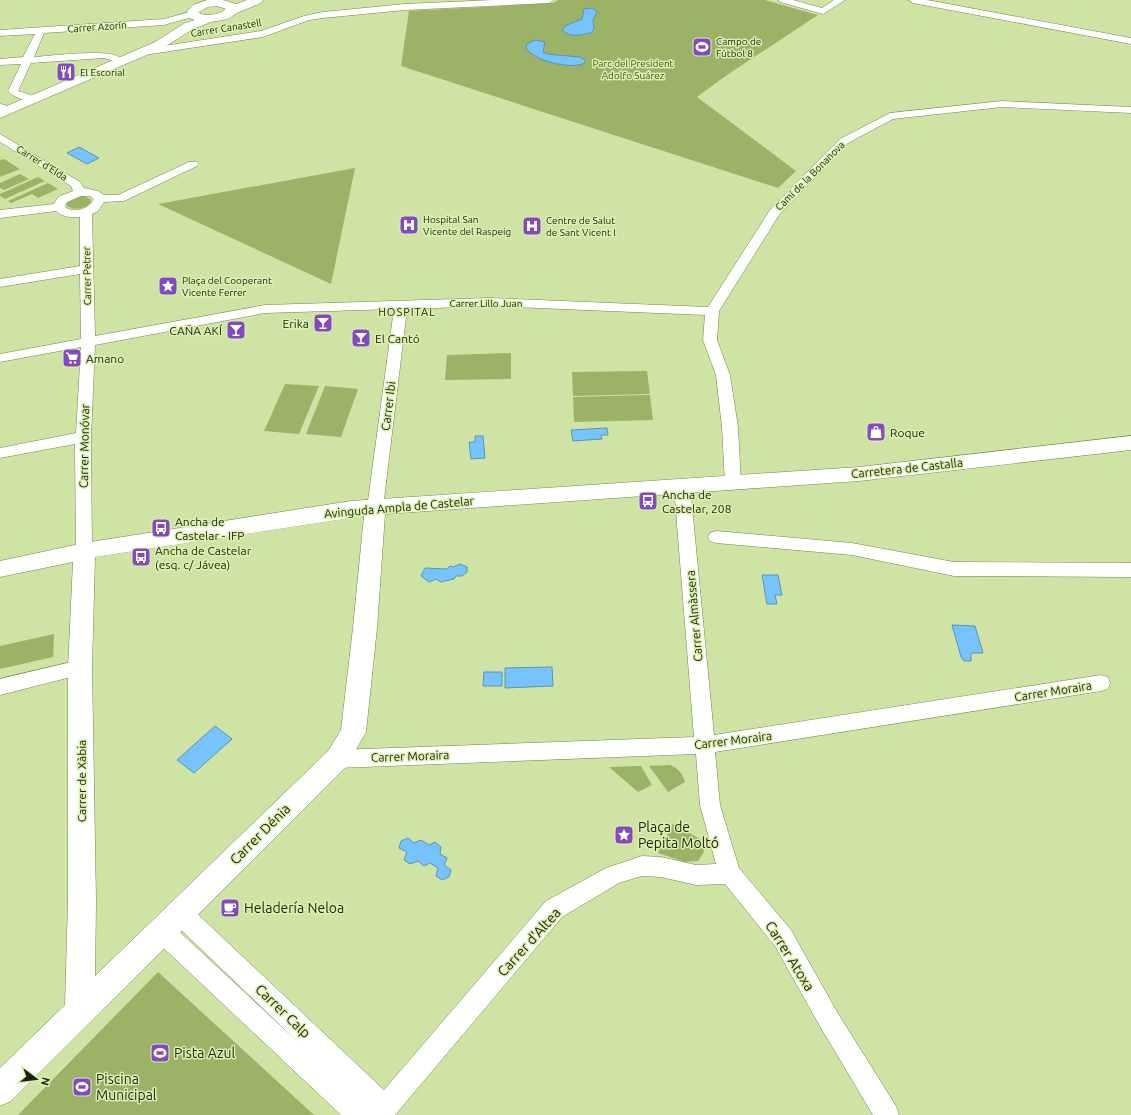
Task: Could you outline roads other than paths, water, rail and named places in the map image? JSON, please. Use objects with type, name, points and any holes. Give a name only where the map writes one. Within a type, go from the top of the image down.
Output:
[{"type":"main road","points":[[221,4],[244,0]]},
{"type":"main road","points":[[1,109],[168,35],[198,11],[204,4],[221,4],[257,0]]},
{"type":"main road","points":[[198,11],[224,16],[221,4]]},
{"type":"main road","points":[[1,109],[159,45],[190,26],[198,11]]},
{"type":"main road","name":"Carretera de Castalla","points":[[682,486],[859,474],[1131,443]]},
{"type":"main road","name":"Avinguda Ampla de Castelar","points":[[0,569],[84,551],[351,509],[682,486]]},
{"type":"main road","name":"Carrer Dénia","points":[[0,1090],[337,759],[353,732],[365,628],[374,508]]},
{"type":"main road","name":"Carrer de Xàbia","points":[[80,1010],[82,901],[80,668],[84,551]]},
{"type":"street","name":"Carrer Canastell","points":[[144,52],[263,34],[307,18],[323,14],[405,7],[548,0]]},
{"type":"street","points":[[783,0],[823,11],[840,0]]},
{"type":"street","points":[[913,0],[1131,41]]},
{"type":"street","name":"Carrer Azorín","points":[[0,32],[164,22],[198,11]]},
{"type":"street","points":[[27,97],[16,94],[13,91],[41,30]]},
{"type":"street","points":[[0,62],[105,55],[115,58]]},
{"type":"street","name":"Camí de la Bonanova","points":[[733,483],[730,427],[722,375],[710,340],[712,311],[774,212],[844,141],[890,116],[1002,104],[1131,110]]},
{"type":"street","name":"Carrer d’Elda","points":[[0,137],[76,184],[80,192]]},
{"type":"street","points":[[100,199],[120,198],[193,164]]},
{"type":"street","points":[[58,207],[62,200],[80,192],[94,193],[99,196],[100,199]]},
{"type":"street","points":[[0,214],[58,207],[60,210],[71,213],[86,211],[97,206],[100,199]]},
{"type":"street","name":"Carrer Petrer","points":[[86,211],[88,341]]},
{"type":"street","points":[[0,283],[87,269]]},
{"type":"street","name":"Carrer Lillo Juan","points":[[0,358],[265,309],[496,302],[712,311]]},
{"type":"street","name":"Carrer Ibi","points":[[374,508],[401,305]]},
{"type":"street","name":"Carrer Monóvar","points":[[84,551],[83,437],[88,341]]},
{"type":"street","points":[[0,453],[83,437]]},
{"type":"street","name":"Carrer Almàssera","points":[[682,486],[705,745]]},
{"type":"street","points":[[716,537],[852,549],[954,569],[1131,570]]},
{"type":"street","points":[[0,687],[80,668]]},
{"type":"street","name":"Carrer Moraira","points":[[337,759],[705,745],[1101,683]]},
{"type":"street","name":"Carrer Atoxa","points":[[705,745],[710,805],[730,874],[753,900],[782,938],[829,1020],[887,1115]]},
{"type":"street","name":"Carrer d'Altea","points":[[382,1112],[554,910],[614,876],[642,866],[660,867],[696,876],[730,874]]},
{"type":"street","name":"Carrer Calp","points":[[171,922],[382,1112]]},
{"type":"street","name":"Carrer Calp","points":[[171,922],[359,1115]]},
{"type":"water","points":[[593,8],[597,12],[593,20],[594,29],[591,33],[572,35],[565,33],[562,30],[567,25],[582,19],[584,9]]},
{"type":"water","points":[[535,40],[545,42],[543,52],[547,54],[580,57],[585,60],[585,63],[579,65],[562,65],[537,57],[530,53],[526,48],[527,44]]},
{"type":"water","points":[[79,147],[99,158],[87,164],[67,153]]},
{"type":"water","points":[[607,428],[608,435],[601,435],[602,439],[573,441],[571,430]]},
{"type":"water","points":[[475,436],[483,436],[485,458],[471,459],[469,442],[475,442]]},
{"type":"water","points":[[460,564],[467,567],[467,572],[462,576],[456,576],[454,579],[441,582],[436,579],[429,582],[421,576],[425,568],[447,569],[450,566],[453,567]]},
{"type":"water","points":[[762,575],[778,575],[782,595],[775,595],[777,604],[767,604]]},
{"type":"water","points":[[952,625],[975,626],[983,653],[971,653],[971,661],[964,661],[961,657]]},
{"type":"water","points":[[552,667],[553,686],[505,688],[505,668]]},
{"type":"water","points":[[484,672],[502,672],[502,686],[483,686]]},
{"type":"water","points":[[215,726],[232,739],[194,773],[177,760]]},
{"type":"water","points":[[408,838],[414,843],[421,840],[429,845],[435,842],[441,847],[440,854],[447,858],[444,865],[451,870],[449,877],[442,880],[436,876],[438,868],[430,863],[424,866],[418,861],[410,864],[404,860],[407,852],[399,848],[401,841]]},
{"type":"place","name":"Campo de Fútbol 8","points":[[702,47]]},
{"type":"place","name":"El Escorial","points":[[66,72]]},
{"type":"place","name":"Hospital San Vicente del Raspeig","points":[[409,225]]},
{"type":"place","name":"Centre de Salut de Sant Vicent I","points":[[532,226]]},
{"type":"place","name":"Plaça del Cooperant Vicente Ferrer","points":[[168,286]]},
{"type":"place","name":"Erika","points":[[323,323]]},
{"type":"place","name":"CAÑA AKÍ","points":[[236,330]]},
{"type":"place","name":"El Cantó","points":[[361,338]]},
{"type":"place","name":"Amano","points":[[72,358]]},
{"type":"place","name":"Roque","points":[[876,432]]},
{"type":"place","name":"Ancha de Castelar, 208","points":[[648,501]]},
{"type":"place","name":"Ancha de Castelar - IFP","points":[[161,528]]},
{"type":"place","name":"Ancha de Castelar (esq. c/ Jávea)","points":[[141,557]]},
{"type":"place","name":"Plaça de Pepita Moltó","points":[[624,835]]},
{"type":"place","name":"Heladería Neloa","points":[[230,908]]},
{"type":"place","name":"Pista Azul","points":[[160,1053]]},
{"type":"place","name":"Piscina Municipal","points":[[82,1087]]},
{"type":"district","name":"HOSPITAL","points":[[407,312]]},
{"type":"park label","name":"Parc del President Adolfo Suárez","points":[[633,68]]}]
